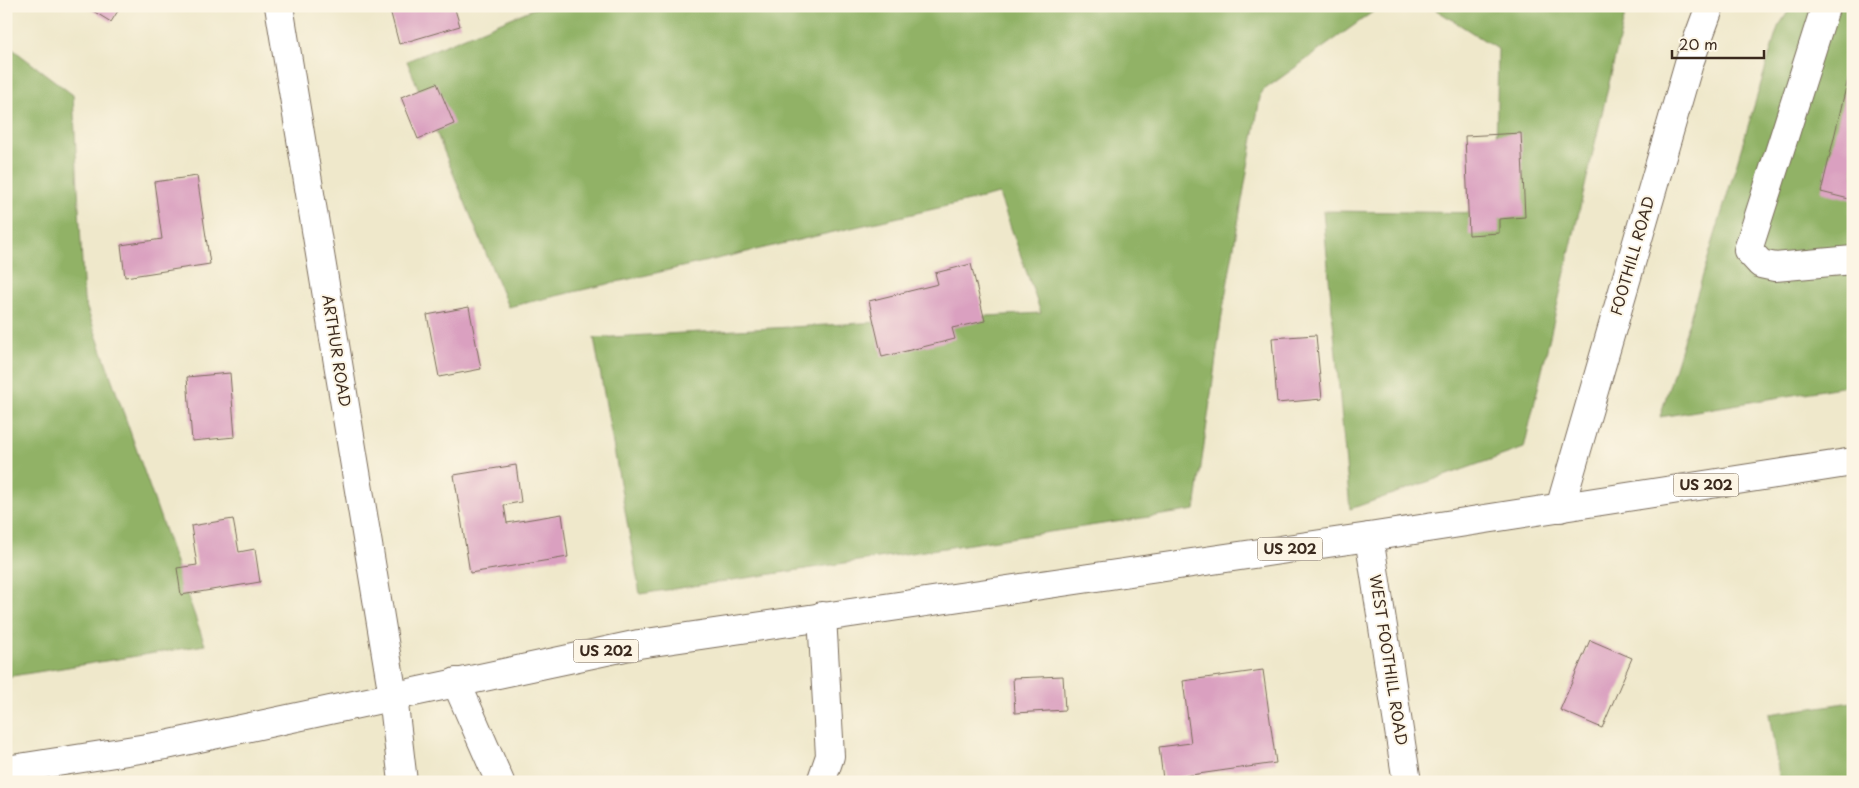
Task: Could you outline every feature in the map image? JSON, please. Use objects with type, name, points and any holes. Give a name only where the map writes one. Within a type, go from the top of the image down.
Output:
[{"type":"main road","name":"ARTHUR ROAD","points":[[279,6],[393,696],[403,782]]},
{"type":"main road","name":"FOOTHILL ROAD","points":[[1560,508],[1689,63],[1710,6]]},
{"type":"main road","points":[[1824,8],[1748,250],[1761,264],[1775,267],[1853,260]]},
{"type":"main road","name":"US 202","points":[[6,770],[166,745],[639,644],[1369,537],[1853,462]]},
{"type":"main road","name":"WEST FOOTHILL ROAD","points":[[1369,537],[1406,782]]},
{"type":"main road","points":[[822,616],[830,756],[824,781]]},
{"type":"main road","points":[[456,682],[500,782]]},
{"type":"green space","points":[[540,6],[1381,6],[1261,92],[1222,315],[1195,510],[640,594],[594,338],[1041,313],[999,194],[508,307],[407,61]]},
{"type":"green space","points":[[1430,6],[1627,6],[1524,448],[1350,509],[1323,211],[1495,213],[1498,49]]},
{"type":"green space","points":[[1792,6],[1853,6],[1853,385],[1660,417],[1778,27]]},
{"type":"green space","points":[[6,44],[73,95],[84,300],[205,645],[6,677]]},
{"type":"green space","points":[[1853,702],[1853,782],[1780,782],[1769,714]]},
{"type":"building","points":[[85,6],[121,6],[111,22]]},
{"type":"building","points":[[389,6],[454,6],[460,26],[399,44]]},
{"type":"building","points":[[1853,62],[1853,200],[1821,192]]},
{"type":"building","points":[[437,83],[454,124],[418,139],[401,97]]},
{"type":"building","points":[[1521,133],[1525,217],[1499,219],[1499,233],[1469,235],[1465,136]]},
{"type":"building","points":[[197,176],[210,264],[125,277],[121,245],[162,239],[154,182]]},
{"type":"building","points":[[971,264],[985,321],[952,328],[955,339],[882,357],[869,301],[938,284],[935,273]]},
{"type":"building","points":[[469,307],[481,369],[439,377],[427,315]]},
{"type":"building","points":[[1316,335],[1322,399],[1277,403],[1272,338]]},
{"type":"building","points":[[230,373],[235,437],[192,441],[187,377]]},
{"type":"building","points":[[516,465],[521,502],[504,505],[507,523],[562,514],[568,557],[470,573],[454,475]]},
{"type":"building","points":[[233,519],[239,552],[255,549],[260,582],[181,595],[177,568],[197,565],[191,526]]},
{"type":"building","points":[[1590,640],[1632,658],[1602,728],[1560,710]]},
{"type":"building","points":[[1263,670],[1276,763],[1163,779],[1159,747],[1191,743],[1183,681]]},
{"type":"building","points":[[1063,676],[1065,710],[1015,713],[1013,678]]}]
